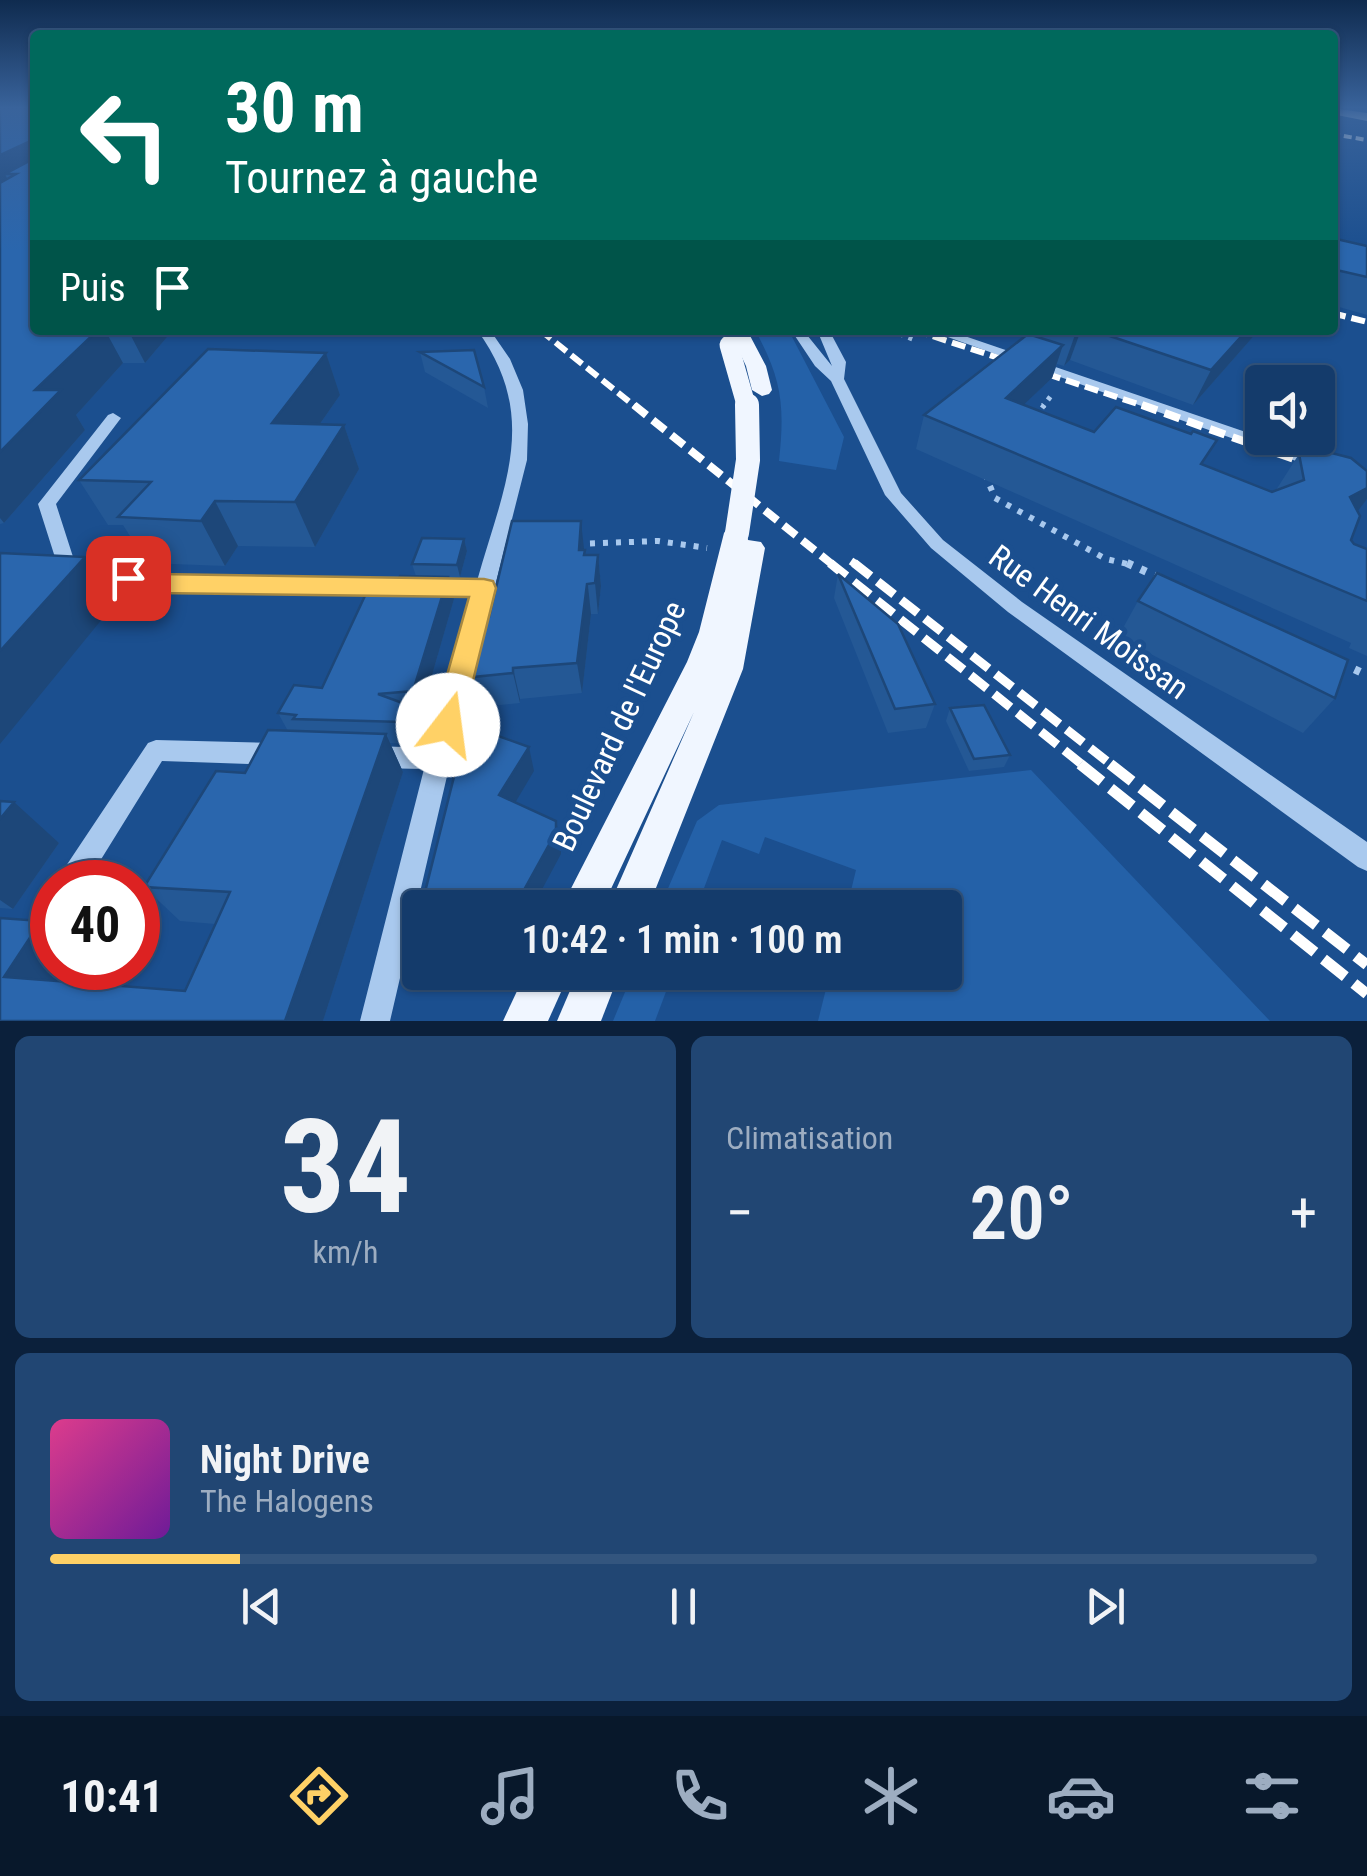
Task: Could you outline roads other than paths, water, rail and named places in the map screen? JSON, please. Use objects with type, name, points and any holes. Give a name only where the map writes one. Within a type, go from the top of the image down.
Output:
[{"type":"main road","name":"Boulevard de l'Europe","points":[[636,890],[728,670],[744,540],[766,432],[762,390],[733,337]]},
{"type":"main road","name":"Boulevard de l'Europe","points":[[590,890],[702,662],[744,540]]},
{"type":"main road","points":[[526,1021],[541,990]]},
{"type":"main road","points":[[578,1021],[592,990]]},
{"type":"street","points":[[375,1021],[438,759],[519,460],[521,415],[514,377],[486,335]]},
{"type":"street","name":"Rue Henri Moissan","points":[[801,335],[820,363],[837,379],[894,495],[956,562],[1367,858]]},
{"type":"street","name":"Rue Henri Moissan","points":[[826,335],[839,362],[837,379]]},
{"type":"street","points":[[930,337],[1330,467]]},
{"type":"street","points":[[113,418],[47,504],[68,568],[158,584],[484,588]]},
{"type":"street","points":[[86,860],[156,750],[307,755]]},
{"type":"street","points":[[344,756],[438,759]]},
{"type":"railway","points":[[1338,315],[1367,322]]},
{"type":"railway","points":[[546,335],[637,408]]},
{"type":"railway","points":[[929,335],[1150,408]]},
{"type":"railway","points":[[634,405],[833,565]]},
{"type":"railway","points":[[1142,405],[1367,485]]},
{"type":"railway","points":[[830,563],[1084,766]]},
{"type":"railway","points":[[854,563],[1113,766]]},
{"type":"railway","points":[[1080,764],[1367,994]]},
{"type":"railway","points":[[1110,764],[1367,965]]}]
